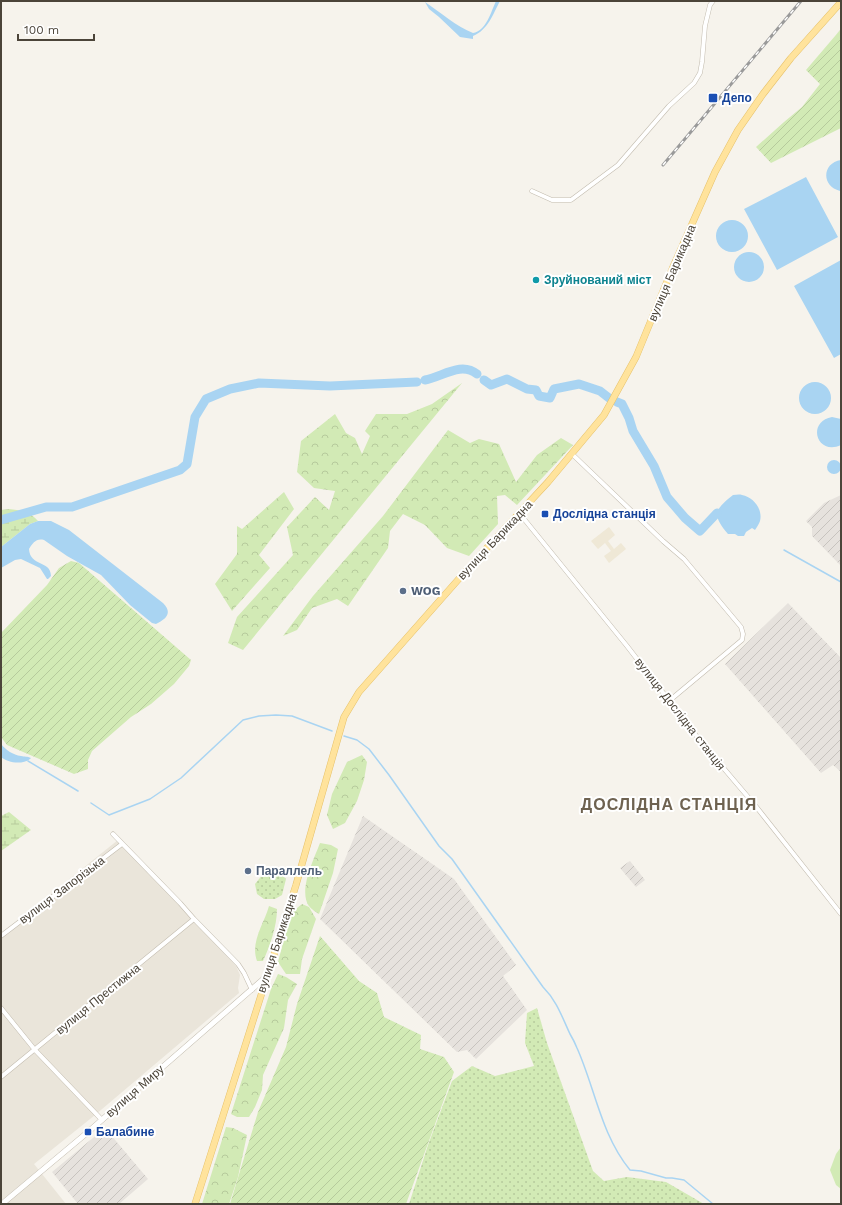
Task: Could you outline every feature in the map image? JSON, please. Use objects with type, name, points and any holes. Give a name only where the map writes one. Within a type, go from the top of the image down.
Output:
[{"type":"main road","name":"вулиця Барикадна","points":[[195,1204],[296,885],[344,717],[364,686],[472,564],[520,514],[604,415],[636,357],[673,267],[715,172],[738,130],[763,94],[791,58],[841,2]]},
{"type":"street","points":[[532,191],[552,200],[571,200],[618,165],[669,106],[694,83],[700,72],[705,26],[710,5],[713,1]]},
{"type":"street","points":[[572,454],[663,541],[684,559],[741,627],[743,634],[742,640],[669,701]]},
{"type":"street","name":"вулиця Дослідна станція","points":[[520,514],[627,646],[698,738],[754,804],[841,914]]},
{"type":"street","points":[[113,834],[238,964],[252,990]]},
{"type":"street","name":"вулиця Запорізька","points":[[1,936],[122,844]]},
{"type":"street","name":"вулиця Престижна","points":[[1,1077],[194,919]]},
{"type":"street","name":"вулиця Миру","points":[[2,1204],[102,1120],[267,976]]},
{"type":"street","points":[[1,1008],[35,1050],[102,1120]]},
{"type":"shaded area","points":[[841,495],[841,566],[812,536],[812,527],[806,521],[824,503]]},
{"type":"shaded area","points":[[609,527],[615,535],[608,541],[614,549],[621,543],[626,549],[609,563],[604,556],[611,551],[605,543],[598,549],[591,541]]},
{"type":"shaded area","points":[[788,603],[841,658],[841,772],[833,765],[821,773],[725,664]]},
{"type":"shaded area","points":[[363,816],[454,879],[516,965],[503,976],[527,1010],[476,1059],[467,1050],[457,1052],[320,919]]},
{"type":"shaded area","points":[[118,840],[236,966],[240,975],[238,988],[239,993],[95,1115],[34,1164],[66,1204],[1,1204],[1,934]]},
{"type":"shaded area","points":[[630,861],[645,880],[636,887],[620,868]]},
{"type":"shaded area","points":[[105,1128],[148,1179],[119,1204],[78,1204],[52,1172]]},
{"type":"green space","points":[[841,29],[841,128],[771,163],[756,147],[802,107],[820,84],[806,70]]},
{"type":"green space","points":[[462,383],[243,650],[228,643],[237,617],[293,555],[287,527],[315,497],[329,510],[335,491],[314,488],[297,472],[301,441],[335,414],[346,433],[355,438],[362,454],[370,436],[365,431],[376,414],[407,414],[432,404]]},
{"type":"green space","points":[[448,430],[470,443],[479,439],[499,444],[516,482],[537,455],[561,438],[573,445],[517,505],[505,495],[497,496],[498,524],[469,556],[447,548],[425,525],[403,514],[390,531],[388,548],[348,606],[337,599],[312,608],[297,630],[283,636],[313,596],[383,516]]},
{"type":"green space","points":[[284,492],[294,509],[259,555],[270,568],[232,611],[215,584],[237,554],[237,526],[242,529]]},
{"type":"green space","points":[[9,509],[21,511],[38,521],[30,524],[1,547],[1,510]]},
{"type":"green space","points":[[71,561],[79,563],[191,660],[189,666],[174,684],[151,704],[131,717],[92,751],[88,760],[88,769],[74,774],[7,745],[1,737],[1,633],[47,585],[59,568]]},
{"type":"green space","points":[[362,755],[367,762],[364,780],[357,801],[345,823],[333,829],[327,815],[332,794],[347,762]]},
{"type":"green space","points":[[9,812],[31,830],[1,851],[1,816]]},
{"type":"green space","points":[[320,843],[331,845],[338,849],[333,873],[319,914],[309,906],[306,900],[305,892],[308,875]]},
{"type":"green space","points":[[273,871],[282,875],[286,879],[282,895],[275,899],[264,899],[257,894],[255,884],[263,874]]},
{"type":"green space","points":[[302,904],[309,907],[316,919],[302,959],[300,974],[286,974],[278,962],[291,913]]},
{"type":"green space","points":[[269,906],[277,909],[277,916],[271,942],[263,961],[257,961],[255,954],[256,940]]},
{"type":"green space","points":[[320,936],[359,981],[377,993],[384,1017],[421,1035],[420,1049],[444,1057],[454,1072],[406,1204],[230,1204],[258,1112],[286,1047],[297,1004]]},
{"type":"green space","points":[[278,974],[297,984],[288,1000],[284,1028],[263,1075],[262,1090],[255,1107],[249,1117],[237,1117],[231,1114],[271,989]]},
{"type":"green space","points":[[537,1008],[547,1043],[593,1171],[604,1181],[627,1177],[666,1182],[704,1204],[409,1204],[428,1145],[452,1081],[472,1066],[495,1076],[534,1066],[525,1043],[527,1013]]},
{"type":"green space","points":[[226,1127],[233,1128],[247,1135],[238,1177],[229,1204],[202,1204]]},
{"type":"green space","points":[[841,1147],[841,1189],[836,1185],[830,1170],[836,1154]]},
{"type":"water","points":[[496,1],[500,1],[490,21],[483,30],[473,36],[473,39],[460,37],[429,9],[425,2],[455,23],[473,33],[478,32],[485,25]]},
{"type":"water","points":[[841,160],[840,191],[829,184],[826,175],[830,165]]},
{"type":"water","points":[[806,177],[838,237],[777,270],[744,209]]},
{"type":"water","points":[[732,220],[743,225],[748,236],[743,247],[732,252],[721,247],[716,236],[721,225]]},
{"type":"water","points":[[749,252],[760,256],[764,267],[760,278],[749,282],[738,278],[734,267],[738,256]]},
{"type":"water","points":[[841,260],[841,354],[834,358],[794,286]]},
{"type":"water","points":[[815,382],[826,387],[831,398],[826,409],[815,414],[804,409],[799,398],[804,387]]},
{"type":"water","points":[[832,417],[841,419],[841,445],[833,447],[826,446],[821,442],[817,431],[819,425],[824,420]]},
{"type":"water","points":[[831,460],[837,460],[841,464],[841,470],[837,474],[831,474],[827,470],[827,464]]},
{"type":"water","points":[[733,495],[741,495],[750,498],[759,508],[761,517],[759,524],[755,530],[752,528],[746,532],[744,536],[728,534],[719,522],[717,513],[719,509]]},
{"type":"water","points":[[38,521],[51,521],[69,530],[163,603],[168,610],[165,618],[156,624],[152,623],[130,605],[101,575],[67,556],[44,540],[37,540],[29,549],[30,555],[33,559],[44,565],[50,571],[51,576],[48,579],[40,568],[21,559],[15,560],[1,568],[1,547],[30,524]]},
{"type":"water","points":[[1,744],[12,753],[31,758],[27,761],[19,763],[7,761],[1,757]]},
{"type":"waterway","points":[[425,380],[458,369],[471,370],[477,374]]},
{"type":"waterway","points":[[484,380],[491,385],[507,379],[527,389],[536,390],[539,396],[550,398],[554,389],[579,384],[600,391],[609,398]]},
{"type":"waterway","points":[[1,520],[46,507],[72,507],[180,470],[187,464],[195,417],[206,399],[230,389],[259,383],[330,386],[417,382]]},
{"type":"waterway","points":[[617,402],[622,404],[629,418],[633,431],[654,466],[667,497],[685,518],[700,531],[717,513]]},
{"type":"waterway","points":[[784,550],[841,582]]},
{"type":"waterway","points":[[91,803],[109,815],[150,799],[181,778],[243,720],[259,716],[292,716],[332,731]]},
{"type":"waterway","points":[[344,736],[357,740],[369,749],[439,846],[452,859],[552,998],[559,1009],[583,1063],[605,1127],[620,1156],[630,1170],[641,1171],[666,1178],[684,1180],[713,1204]]},
{"type":"waterway","points":[[28,761],[78,791]]},
{"type":"railway","points":[[663,165],[801,1]]},
{"type":"place","name":"Депо","points":[[713,98]]},
{"type":"place","name":"Зруйнований міст","points":[[536,280]]},
{"type":"place","name":"Дослідна станція","points":[[545,514]]},
{"type":"place","name":"WOG","points":[[403,591]]},
{"type":"place","name":"Параллель","points":[[248,871]]},
{"type":"place","name":"Балабине","points":[[88,1132]]},
{"type":"district","name":"ДОСЛІДНА СТАНЦІЯ","points":[[669,804]]}]
